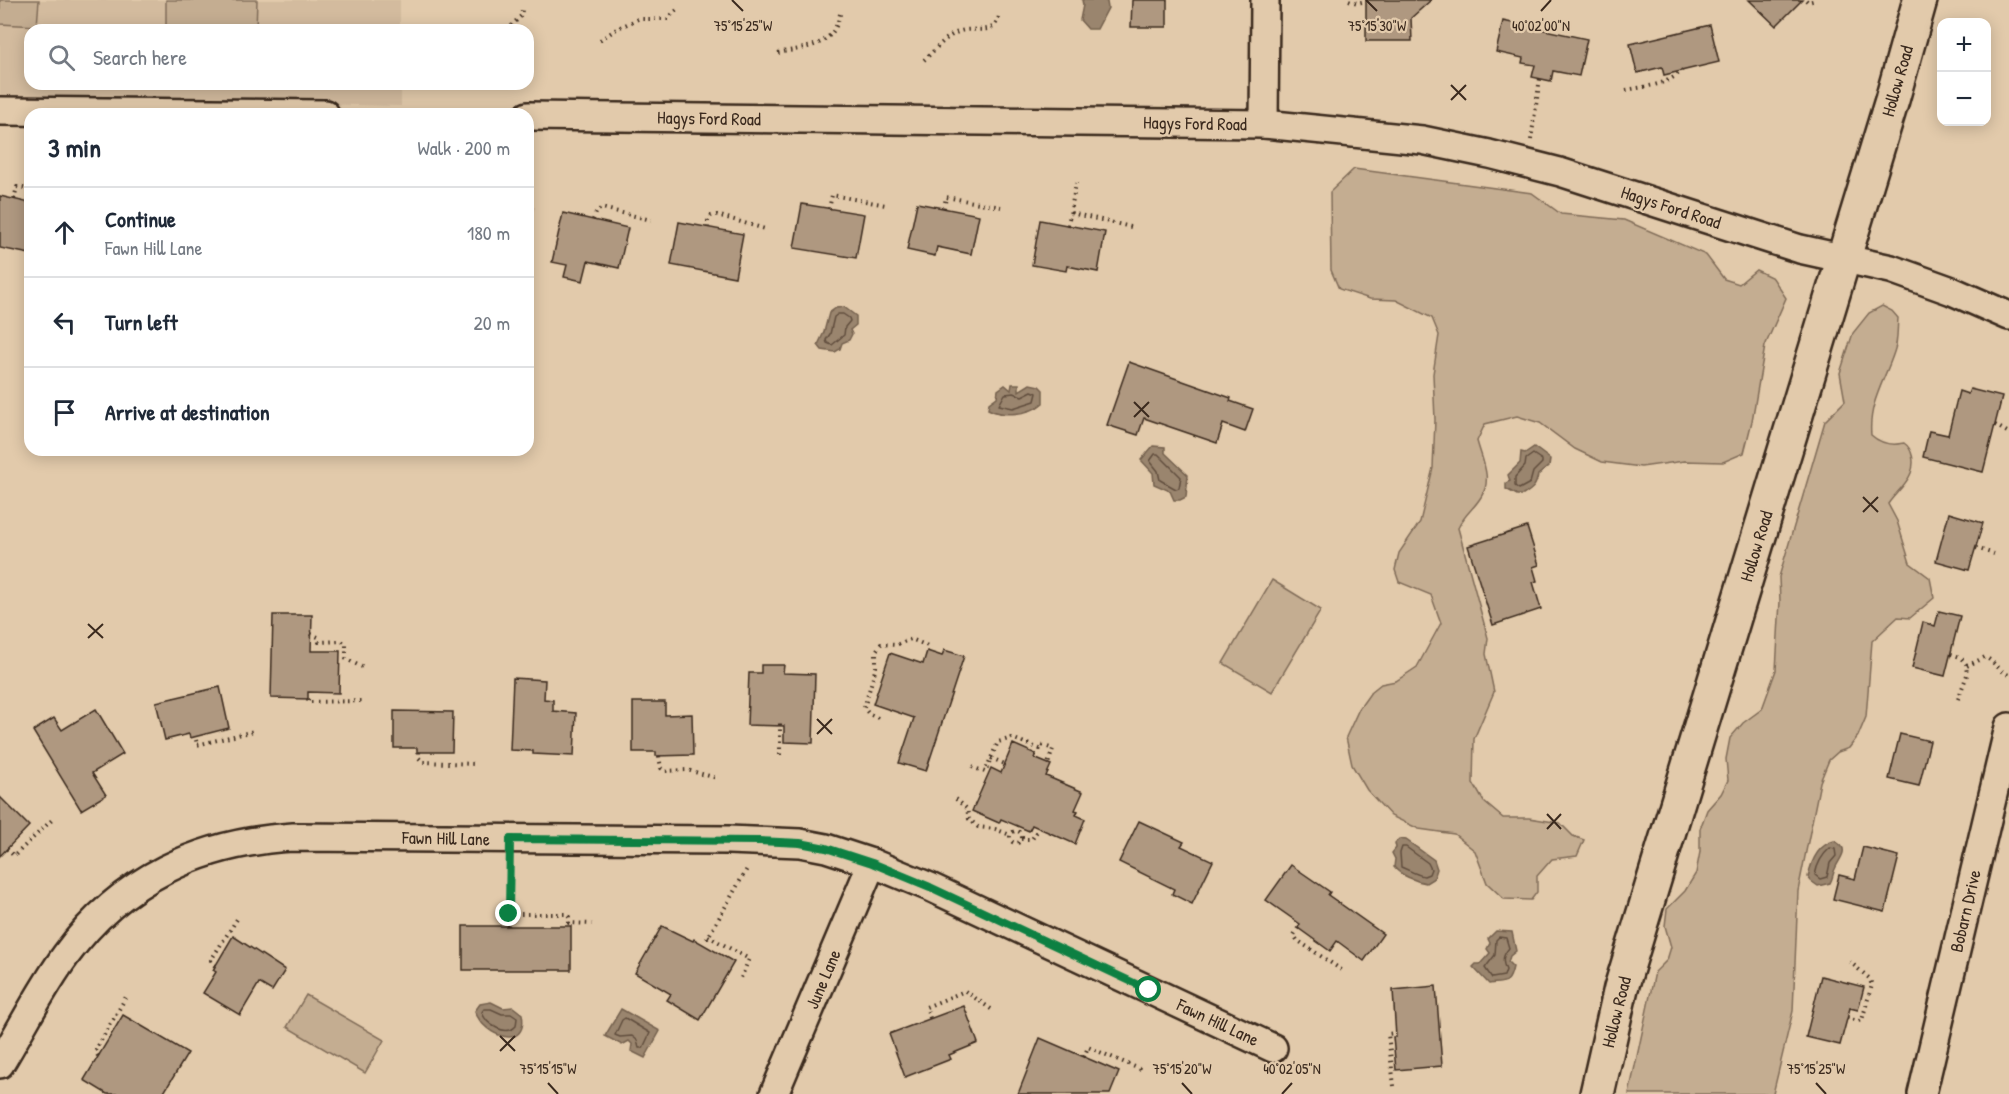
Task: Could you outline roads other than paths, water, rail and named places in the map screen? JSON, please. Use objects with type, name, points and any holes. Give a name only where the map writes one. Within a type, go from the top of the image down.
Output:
[{"type":"main road","name":"Hollow Road","points":[[1597,1094],[1621,988],[1844,258],[1920,0]]},
{"type":"street","points":[[1263,124],[1265,0]]},
{"type":"street","points":[[0,111],[24,111]]},
{"type":"street","name":"Hagys Ford Road","points":[[534,116],[1263,124],[1422,140],[1527,164],[1631,193],[1800,249],[1891,269],[1952,291],[2009,316]]},
{"type":"street","name":"Bobarn Drive","points":[[1922,1094],[2009,727]]},
{"type":"street","name":"Fawn Hill Lane","points":[[0,1064],[65,956],[85,931],[118,900],[153,876],[178,863],[237,843],[293,837],[759,841],[800,843],[826,848],[872,863],[930,887],[1273,1048]]},
{"type":"street","name":"June Lane","points":[[774,1094],[872,863]]},
{"type":"water","points":[[1082,0],[1107,2],[1108,8],[1097,29],[1088,29],[1080,20]]},
{"type":"water","points":[[844,307],[856,316],[856,325],[850,330],[852,334],[849,340],[842,343],[840,349],[835,352],[822,350],[818,345],[829,313],[836,308]]},
{"type":"water","points":[[1012,384],[1019,384],[1019,391],[1030,384],[1039,386],[1043,390],[1043,403],[1031,410],[1016,414],[994,412],[988,409],[989,403],[997,397],[998,390],[1005,385],[1011,390]]},
{"type":"water","points":[[1153,446],[1165,447],[1165,453],[1188,475],[1186,497],[1174,500],[1170,491],[1154,484],[1153,473],[1141,460]]},
{"type":"water","points":[[1534,447],[1550,459],[1549,466],[1538,475],[1532,489],[1523,495],[1517,495],[1506,489],[1506,483],[1510,481],[1508,475],[1520,463],[1521,452],[1525,453]]},
{"type":"water","points":[[1399,839],[1406,840],[1434,860],[1437,869],[1434,878],[1426,883],[1422,882],[1404,875],[1394,867],[1395,859],[1392,853]]},
{"type":"water","points":[[1834,841],[1842,847],[1843,854],[1830,883],[1818,886],[1808,877],[1811,866],[1820,850]]},
{"type":"water","points":[[1496,931],[1512,932],[1516,951],[1510,956],[1508,962],[1513,967],[1508,980],[1489,984],[1473,967],[1480,964],[1490,953],[1487,949],[1490,943],[1488,939]]},
{"type":"water","points":[[491,1002],[503,1008],[513,1007],[522,1014],[522,1026],[519,1033],[504,1036],[487,1028],[475,1011],[480,1004]]},
{"type":"water","points":[[621,1009],[660,1031],[645,1058],[631,1051],[632,1044],[629,1041],[622,1045],[605,1036]]}]
